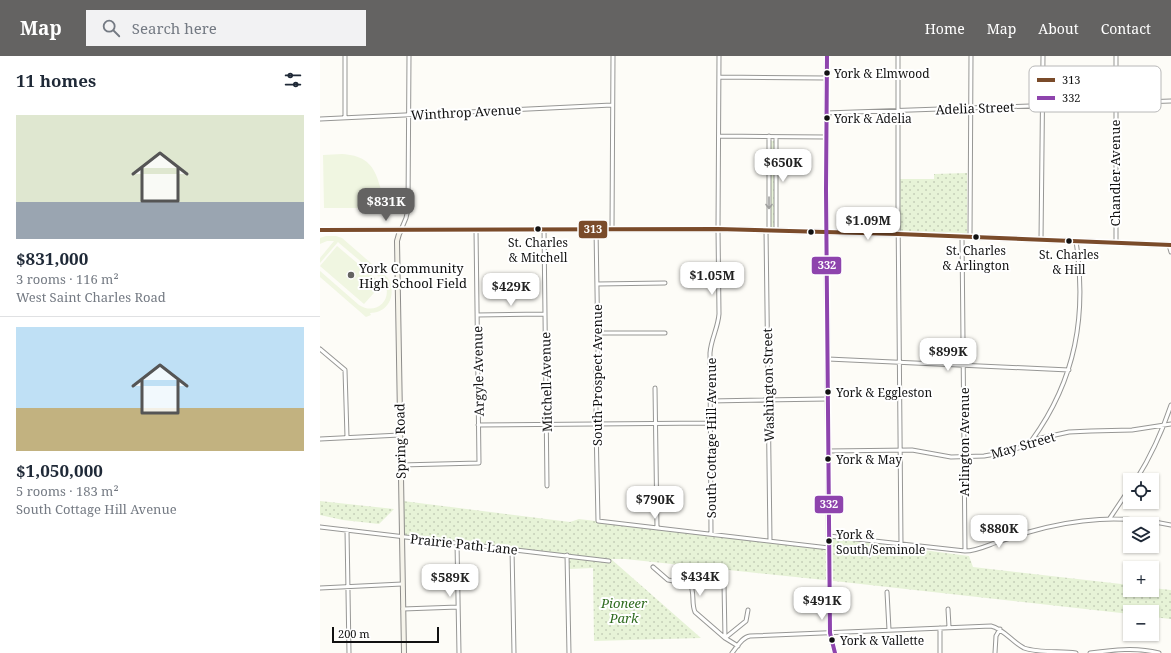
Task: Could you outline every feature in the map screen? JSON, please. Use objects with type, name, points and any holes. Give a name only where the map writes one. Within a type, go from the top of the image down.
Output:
[{"type":"main road","points":[[827,56],[826,232],[830,633],[835,653]]},
{"type":"main road","points":[[320,230],[776,230],[1170,245]]},
{"type":"main road","name":"Spring Road","points":[[401,230],[397,241],[404,653]]},
{"type":"street","points":[[345,56],[345,118]]},
{"type":"street","points":[[401,230],[408,209],[409,56]]},
{"type":"street","points":[[612,229],[613,56]]},
{"type":"street","name":"South Cottage Hill Avenue","points":[[711,534],[710,353],[718,324],[719,314],[719,56]]},
{"type":"street","points":[[898,56],[901,544]]},
{"type":"street","points":[[970,237],[971,56]]},
{"type":"street","name":"Chandler Avenue","points":[[1116,56],[1116,66]]},
{"type":"street","points":[[719,77],[826,78]]},
{"type":"street","name":"Adelia Street","points":[[1161,101],[1171,100]]},
{"type":"street","name":"Winthrop Avenue","points":[[320,119],[612,105]]},
{"type":"street","name":"Adelia Street","points":[[826,113],[1029,106]]},
{"type":"street","points":[[1041,240],[1042,112]]},
{"type":"street","name":"Chandler Avenue","points":[[1115,112],[1116,243]]},
{"type":"street","points":[[719,136],[826,137]]},
{"type":"street","name":"Washington Street","points":[[769,136],[768,230],[770,541]]},
{"type":"street","points":[[776,136],[776,230]]},
{"type":"street","name":"Mitchell Avenue","points":[[544,229],[547,486]]},
{"type":"street","name":"South Prospect Avenue","points":[[596,229],[598,333],[598,360],[596,368],[596,424],[598,521],[658,528]]},
{"type":"street","name":"Argyle Avenue","points":[[401,465],[479,463],[476,230]]},
{"type":"street","name":"Arlington Avenue","points":[[962,236],[965,551]]},
{"type":"street","points":[[1032,440],[1047,420],[1063,386],[1069,370],[1076,339],[1080,308],[1080,283],[1076,241]]},
{"type":"street","points":[[1170,245],[1171,252]]},
{"type":"street","points":[[597,284],[665,283]]},
{"type":"street","points":[[477,315],[545,314]]},
{"type":"street","points":[[598,333],[665,333]]},
{"type":"street","points":[[320,349],[345,370],[347,437]]},
{"type":"street","points":[[828,359],[1069,370]]},
{"type":"street","points":[[654,388],[658,528],[829,548]]},
{"type":"street","points":[[710,401],[828,399]]},
{"type":"street","points":[[1140,473],[1151,455],[1171,405]]},
{"type":"street","points":[[478,425],[710,423]]},
{"type":"street","name":"May Street","points":[[828,451],[919,450],[945,456],[984,456],[1008,452],[1021,447],[1032,440],[1069,432],[1132,430],[1171,424]]},
{"type":"street","points":[[320,439],[400,435]]},
{"type":"street","points":[[1110,519],[1123,499]]},
{"type":"street","points":[[829,536],[973,551],[1045,528],[1075,522],[1110,519],[1146,521],[1171,525]]},
{"type":"street","name":"Prairie Path Lane","points":[[320,527],[609,561]]},
{"type":"street","points":[[347,530],[349,653]]},
{"type":"street","points":[[457,543],[459,653]]},
{"type":"street","points":[[512,549],[514,653]]},
{"type":"street","points":[[567,555],[569,653]]},
{"type":"street","points":[[653,567],[668,580],[690,584],[692,587],[694,612],[725,638],[738,646]]},
{"type":"street","points":[[320,588],[402,584]]},
{"type":"street","points":[[724,584],[725,638]]},
{"type":"street","points":[[887,592],[889,630]]},
{"type":"street","points":[[403,609],[458,607]]},
{"type":"street","points":[[948,609],[948,627]]},
{"type":"street","points":[[725,638],[746,621],[748,610]]},
{"type":"street","points":[[732,653],[745,637],[750,636],[991,626],[1000,629],[1023,648],[1034,651],[1076,653]]},
{"type":"street","points":[[940,628],[940,653]]},
{"type":"street","points":[[995,653],[996,636],[1000,629]]},
{"type":"street","points":[[1090,653],[1138,650],[1159,653]]},
{"type":"green space","points":[[770,141],[775,141],[774,227],[770,227]]},
{"type":"green space","points":[[342,154],[360,158],[372,168],[381,189],[380,208],[324,208],[323,155]]},
{"type":"green space","points":[[967,173],[967,234],[900,232],[900,179],[934,179],[934,174]]},
{"type":"green space","points":[[326,236],[336,236],[342,238],[388,278],[392,290],[390,302],[382,310],[370,313],[371,315],[366,317],[320,277],[320,271],[359,305],[365,308],[371,309],[382,304],[387,294],[384,281],[338,242],[320,263],[320,258],[334,241],[327,241],[320,244],[320,238]]},
{"type":"green space","name":"York Community High School Field","points":[[337,246],[382,284],[364,304],[320,266]]},
{"type":"green space","points":[[320,501],[394,509],[379,524],[343,520],[320,515]]},
{"type":"green space","name":"Pioneer Park","points":[[403,501],[570,522],[579,519],[831,550],[831,538],[969,556],[973,567],[1123,584],[1123,597],[1159,597],[1159,589],[1171,590],[1171,619],[1159,618],[1159,605],[1123,605],[1123,613],[834,581],[625,559],[611,559],[701,638],[594,641],[593,568],[569,569],[569,558],[572,557],[566,556],[403,539]]},
{"type":"transit line","name":"332","points":[[827,56],[826,190],[830,633],[835,653]]},
{"type":"transit line","name":"313","points":[[320,230],[718,229],[898,234],[1171,245]]},
{"type":"place","name":"York & Elmwood","points":[[827,73]]},
{"type":"place","name":"York & Adelia","points":[[827,118]]},
{"type":"place","name":"St. Charles & Mitchell","points":[[538,229]]},
{"type":"place","name":"St. Charles & Arlington","points":[[976,237]]},
{"type":"place","name":"St. Charles & Hill","points":[[1069,241]]},
{"type":"place","name":"York Community High School Field","points":[[351,275]]},
{"type":"place","name":"York & Eggleston","points":[[828,392]]},
{"type":"place","name":"York & May","points":[[828,459]]},
{"type":"place","name":"York & South/Seminole","points":[[829,541]]},
{"type":"place","name":"York & Vallette","points":[[832,640]]}]
